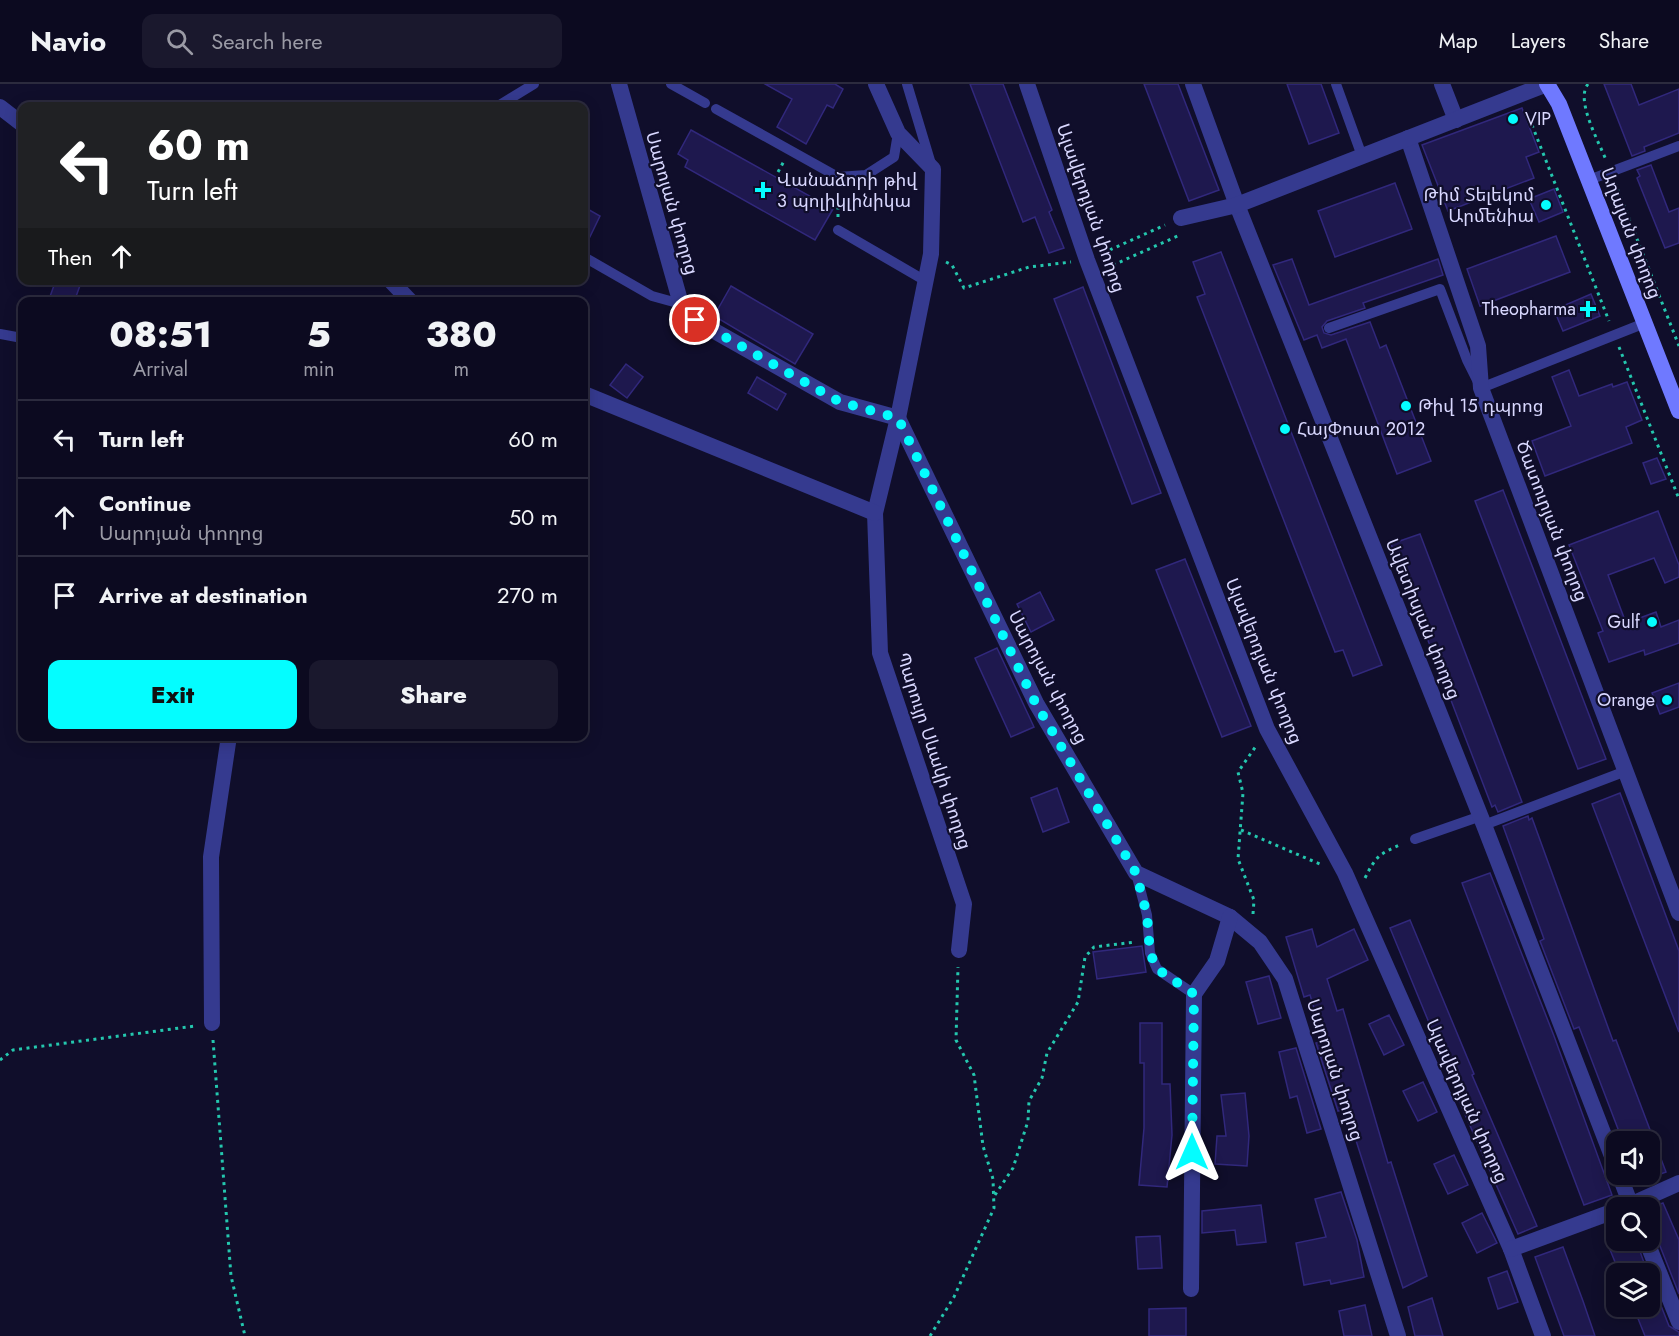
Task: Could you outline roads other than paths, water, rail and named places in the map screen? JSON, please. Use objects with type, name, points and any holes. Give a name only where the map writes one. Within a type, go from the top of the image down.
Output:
[{"type":"main road","name":"Աղայան փողոց","points":[[1547,84],[1559,104],[1679,411]]},
{"type":"main road","points":[[1559,104],[1563,84]]},
{"type":"street","name":"Սարոյան փողոց","points":[[619,84],[681,304]]},
{"type":"street","points":[[876,84],[898,133],[933,169]]},
{"type":"street","name":"Ալավերդյան փողոց","points":[[1027,84],[1087,260],[1267,729],[1345,873],[1511,1249],[1543,1336]]},
{"type":"street","name":"Ավետիսյան փողոց","points":[[1193,84],[1237,205],[1483,820],[1606,1140]]},
{"type":"street","points":[[1442,84],[1456,120]]},
{"type":"street","points":[[1184,225],[1547,84]]},
{"type":"street","points":[[0,107],[18,121]]},
{"type":"street","name":"Ծատուրյան փողոց","points":[[1408,138],[1478,346],[1481,387],[1679,913]]},
{"type":"street","name":"Պարույր Սևակի փողոց","points":[[933,169],[931,254],[898,418],[875,513],[880,653],[964,904],[959,950]]},
{"type":"street","points":[[395,285],[406,297]]},
{"type":"street","points":[[681,304],[695,320],[840,402],[898,418]]},
{"type":"street","points":[[588,396],[875,513]]},
{"type":"street","name":"Սարոյան փողոց","points":[[898,418],[1036,704],[1136,873],[1230,917],[1260,942],[1285,980],[1398,1336]]},
{"type":"street","points":[[212,1023],[211,857],[229,741]]},
{"type":"street","points":[[1191,1289],[1194,994],[1217,961],[1230,917]]},
{"type":"street","points":[[1648,1197],[1679,1183]]},
{"type":"street","points":[[1511,1249],[1606,1214]]},
{"type":"street","points":[[1650,1251],[1679,1323]]},
{"type":"lane","points":[[505,102],[534,84]]},
{"type":"lane","points":[[671,84],[838,177],[866,175],[894,157],[898,133]]},
{"type":"lane","points":[[907,84],[933,169]]},
{"type":"lane","points":[[1336,84],[1362,156]]},
{"type":"lane","points":[[1589,180],[1679,146]]},
{"type":"lane","points":[[838,230],[924,280]]},
{"type":"lane","points":[[588,259],[652,296],[681,304]]},
{"type":"lane","points":[[1329,328],[1440,289],[1467,360],[1481,387],[1645,323]]},
{"type":"lane","points":[[0,334],[18,337]]},
{"type":"lane","points":[[1411,840],[1483,820],[1626,771]]},
{"type":"lane","points":[[1136,873],[1147,915],[1150,953],[1157,969],[1194,994]]},
{"type":"place","name":"VIP","points":[[1513,119]]},
{"type":"place","name":"Վանաձորի թիվ 3 պոլիկլինիկա","points":[[763,190]]},
{"type":"place","name":"Թիմ Տելեկոմ Արմենիա","points":[[1546,205]]},
{"type":"place","name":"Theopharma","points":[[1588,309]]},
{"type":"place","name":"Թիվ 15 դպրոց","points":[[1406,406]]},
{"type":"place","name":"ՀայՓոստ 2012","points":[[1285,429]]},
{"type":"place","name":"Gulf","points":[[1652,622]]},
{"type":"place","name":"Orange","points":[[1667,700]]}]
